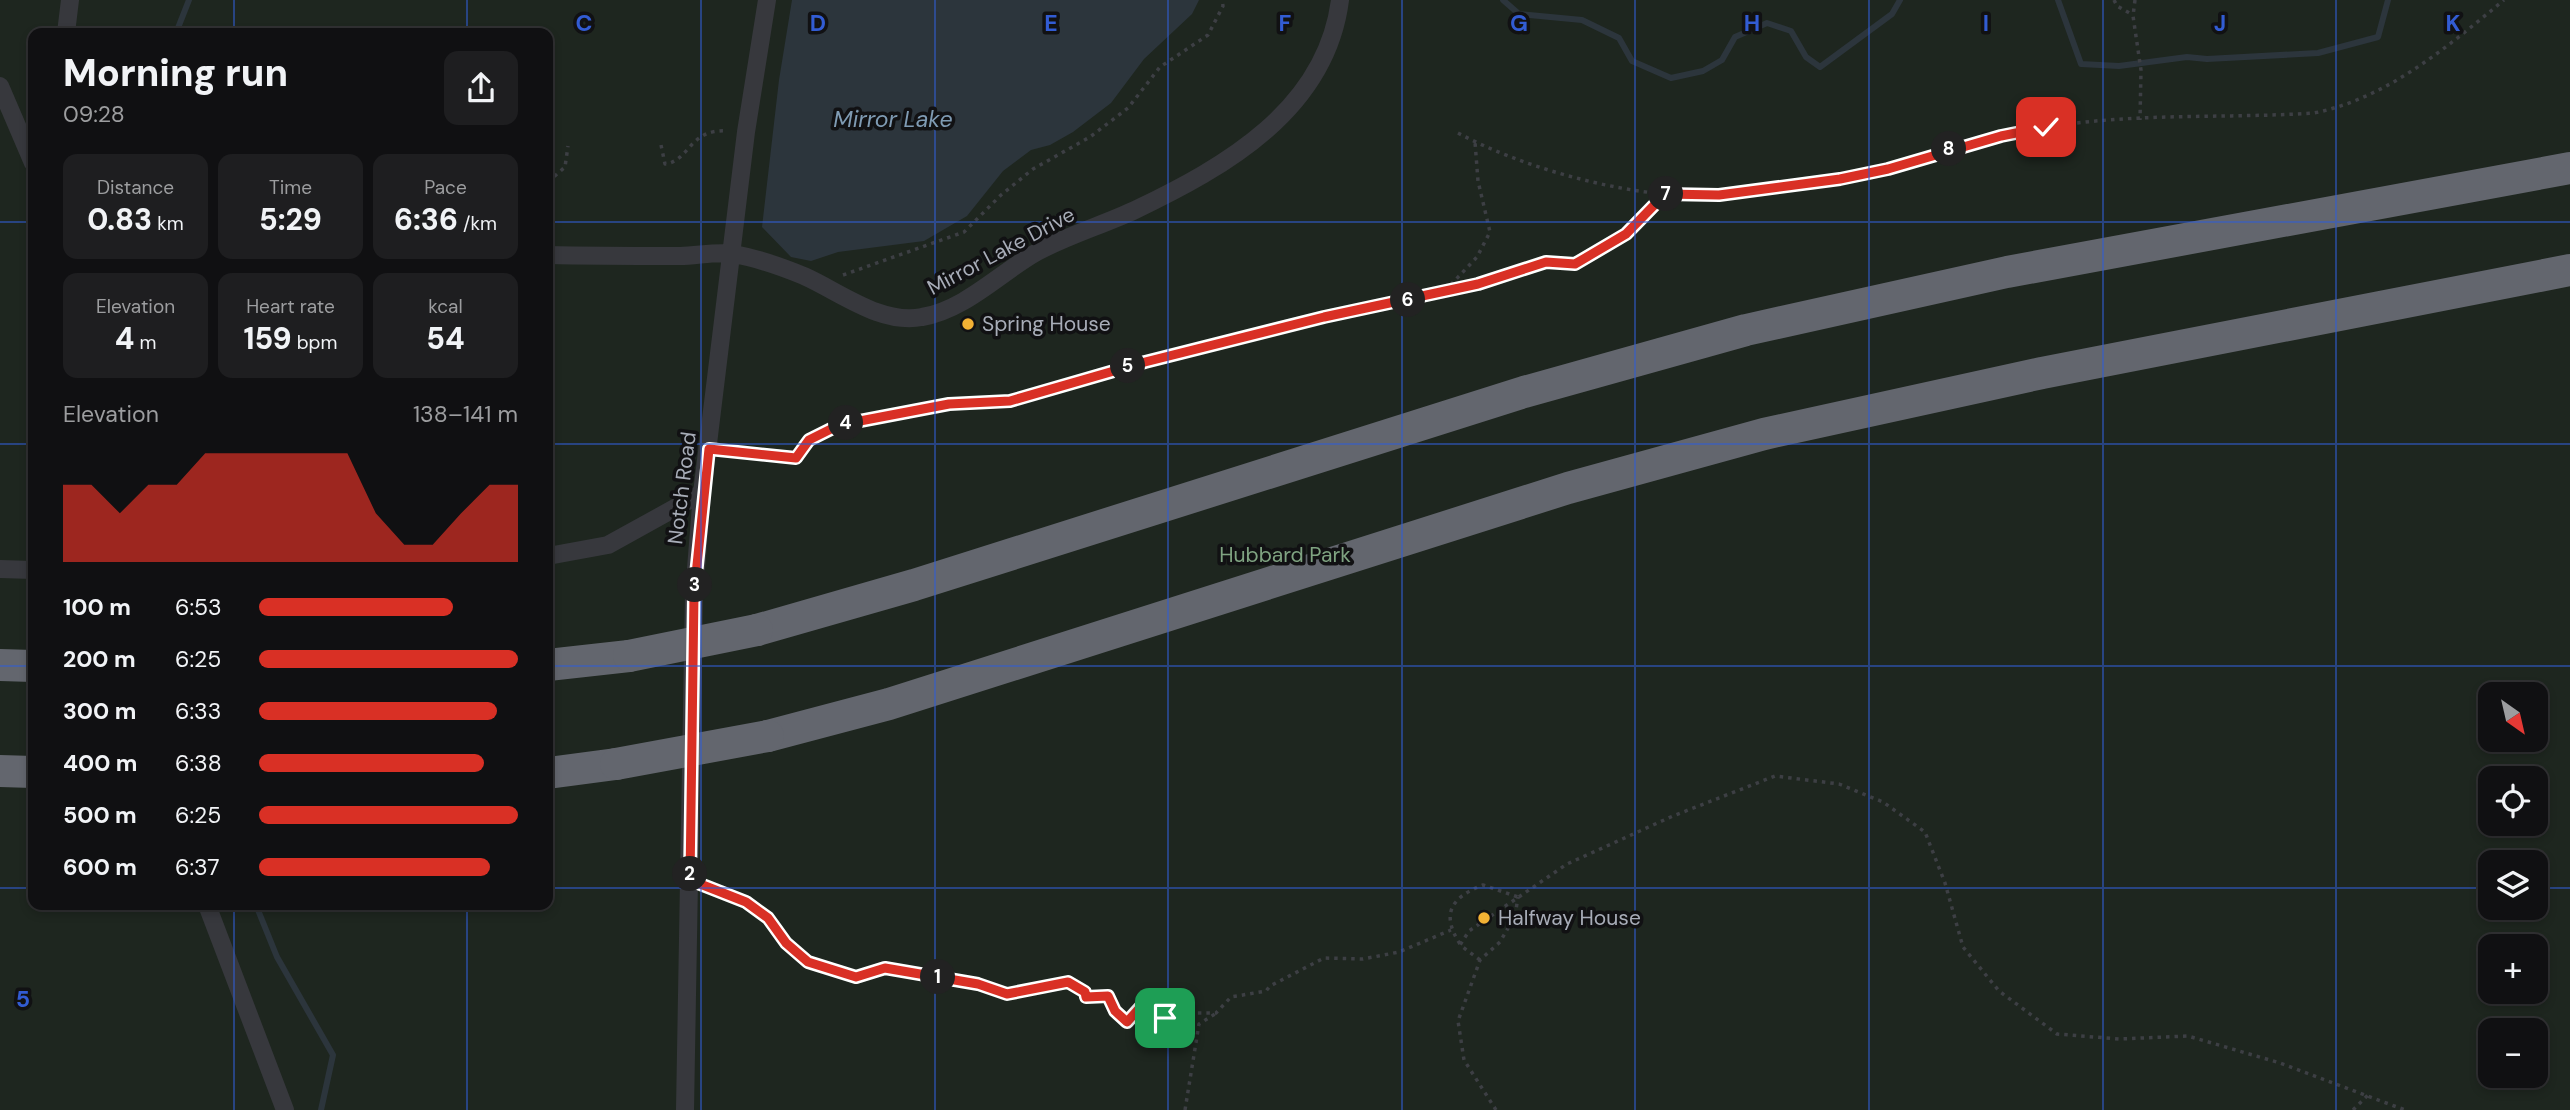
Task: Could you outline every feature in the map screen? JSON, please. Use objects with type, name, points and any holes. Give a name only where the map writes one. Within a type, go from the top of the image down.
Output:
[{"type":"highway","points":[[553,664],[629,656],[757,631],[928,581],[1524,391],[1759,327],[2007,272],[2570,169]]},
{"type":"highway","points":[[553,772],[616,764],[768,736],[889,704],[1568,488],[1741,440],[1995,382],[2570,270]]},
{"type":"highway","points":[[0,665],[28,666]]},
{"type":"highway","points":[[0,771],[28,772]]},
{"type":"street","points":[[67,28],[70,0]]},
{"type":"street","name":"Notch Road","points":[[685,1110],[694,594],[702,493],[731,253],[746,132],[767,0]]},
{"type":"street","name":"Mirror Lake Drive","points":[[553,255],[731,253],[771,264],[895,317],[922,317],[945,310],[1038,252],[1184,185],[1232,158],[1286,114],[1324,54],[1338,16],[1340,0]]},
{"type":"street","points":[[0,86],[28,151]]},
{"type":"street","points":[[553,555],[608,545],[702,493]]},
{"type":"street","points":[[0,569],[28,570]]},
{"type":"street","points":[[210,910],[285,1110]]},
{"type":"path","points":[[822,285],[869,263],[892,260],[964,232],[1033,169],[1090,137],[1128,108],[1160,67],[1208,35],[1223,6],[1222,0]]},
{"type":"path","points":[[2114,0],[2117,6],[2133,15]]},
{"type":"path","points":[[2135,0],[2133,15],[2141,70],[2140,120]]},
{"type":"path","points":[[1458,133],[1510,156],[1606,184],[1665,194],[1719,195],[1840,179],[1888,169],[2001,136],[2094,121],[2276,116],[2342,107],[2396,82],[2504,0]]},
{"type":"path","points":[[661,145],[665,164],[672,163],[702,135],[715,130],[746,132]]},
{"type":"path","points":[[1444,292],[1477,257],[1490,232],[1478,181],[1475,142]]},
{"type":"path","points":[[553,178],[565,167],[568,146]]},
{"type":"path","points":[[709,449],[796,458],[809,440],[839,425],[949,404],[1010,401],[1132,365],[1324,317],[1444,292],[1546,262],[1575,264],[1626,234],[1665,194]]},
{"type":"path","points":[[1461,945],[1469,931],[1567,864],[1673,816],[1775,776],[1839,784],[1883,803],[1925,832],[1945,883],[1964,947],[1999,991],[2057,1034],[2119,1039],[2188,1035],[2405,1110]]},
{"type":"path","points":[[690,880],[746,902],[768,918],[786,943],[808,962],[856,977],[885,968],[978,984],[1007,994],[1068,982],[1085,992],[1086,997],[1108,996],[1115,1011],[1127,1022],[1145,1002],[1153,999],[1156,1001],[1148,1012],[1169,1021],[1178,1020],[1174,1024],[1177,1027],[1191,1020],[1190,1013],[1216,1013]]},
{"type":"path","points":[[1480,960],[1461,945],[1451,930],[1453,904],[1465,892],[1483,885],[1518,897]]},
{"type":"path","points":[[1496,1110],[1464,1060],[1458,1021],[1480,960],[1500,942],[1515,916],[1518,897]]},
{"type":"path","points":[[1185,1110],[1199,1024],[1216,1013],[1231,997],[1266,991],[1270,986],[1324,958],[1363,959],[1399,952],[1451,930]]},
{"type":"path","points":[[2353,1110],[2368,1095]]},
{"type":"green space","name":"Hubbard Park","points":[[0,0],[2570,0],[2570,1110],[0,1110]]},
{"type":"water","name":"Mirror Lake","points":[[792,0],[1199,0],[1192,14],[1144,59],[1111,103],[1073,132],[1050,145],[1031,150],[1003,171],[967,216],[924,241],[838,252],[811,261],[791,257],[762,227],[779,80]]},
{"type":"waterway","points":[[178,28],[189,0]]},
{"type":"waterway","points":[[1503,0],[1519,14],[1582,20],[1619,38],[1632,61],[1671,78],[1703,71],[1722,60],[1735,37],[1767,23],[1791,31],[1806,57],[1820,67],[1892,14],[1900,0]]},
{"type":"waterway","points":[[2058,0],[2081,64],[2119,66],[2187,57],[2207,59],[2318,53],[2378,37],[2388,0]]},
{"type":"waterway","points":[[258,910],[277,957],[333,1055],[321,1110]]},
{"type":"place","name":"Spring House","points":[[968,324]]},
{"type":"place","name":"Halfway House","points":[[1484,918]]},
{"type":"route","points":[[1165,1018],[1152,1016],[1148,1012],[1152,1002],[1156,1001],[1153,999],[1145,1002],[1127,1022],[1115,1011],[1112,999],[1108,996],[1104,994],[1086,997],[1085,992],[1068,982],[1007,994],[978,984],[885,968],[856,977],[808,962],[786,943],[768,918],[746,902],[690,880],[694,594],[702,493],[709,449],[796,458],[809,440],[839,425],[949,404],[1010,401],[1054,386],[1324,317],[1478,284],[1546,262],[1575,264],[1626,234],[1665,194],[1719,195],[1840,179],[1888,169],[2001,136],[2046,127]]}]
